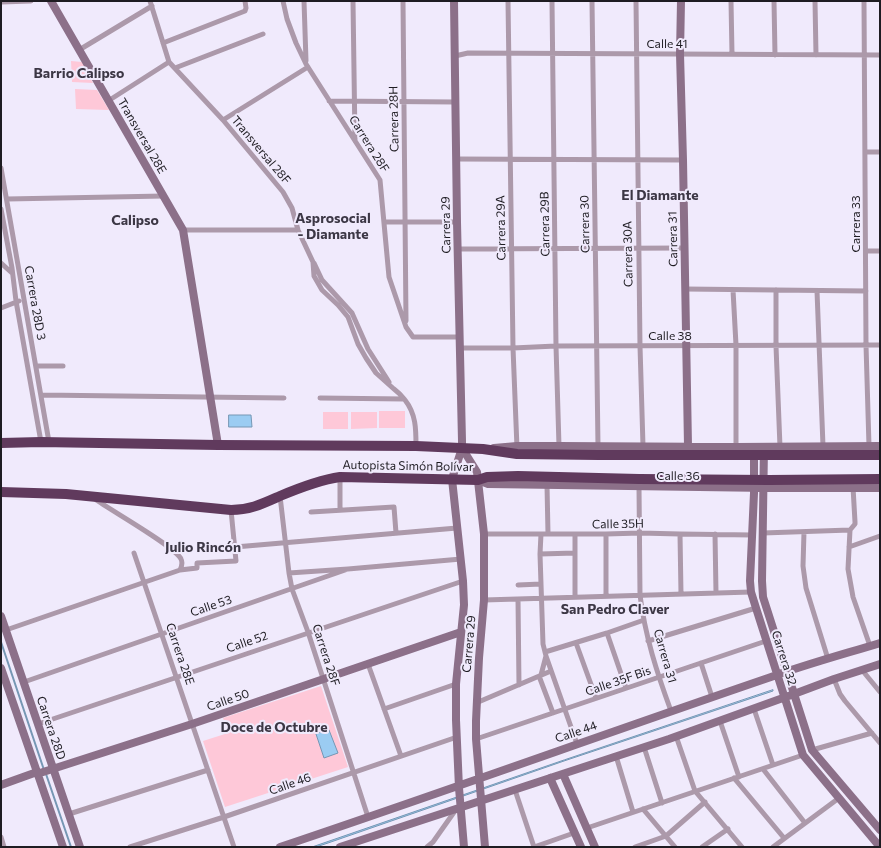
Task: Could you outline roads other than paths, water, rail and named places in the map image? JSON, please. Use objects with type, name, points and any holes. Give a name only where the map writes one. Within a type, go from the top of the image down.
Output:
[{"type":"highway","name":"Autopista Simón Bolívar","points":[[1,443],[416,446],[517,450],[804,450],[880,455]]},
{"type":"highway","name":"Autopista Simón Bolívar","points":[[1,492],[90,496],[244,510],[325,479],[340,477],[478,480],[487,477],[518,476],[673,483],[759,484],[842,478],[880,479]]},
{"type":"highway","points":[[832,487],[842,478]]},
{"type":"street","points":[[1,2],[31,1]]},
{"type":"street","name":"Transversal 28E","points":[[51,1],[183,230]]},
{"type":"street","points":[[163,43],[245,11],[245,1]]},
{"type":"street","name":"Carrera 28F","points":[[283,1],[287,19],[307,65],[380,180],[390,277],[406,327],[413,337],[460,337]]},
{"type":"street","points":[[223,120],[307,65],[304,1]]},
{"type":"street","points":[[353,1],[355,141]]},
{"type":"street","name":"Carrera 28H","points":[[403,1],[406,327]]},
{"type":"street","name":"Carrera 29","points":[[454,1],[462,448],[452,479],[464,605],[456,684],[459,807],[464,847]]},
{"type":"street","name":"Carrera 29A","points":[[508,1],[513,348],[517,450]]},
{"type":"street","name":"Carrera 29B","points":[[552,1],[559,446]]},
{"type":"street","name":"Carrera 30","points":[[592,1],[598,446]]},
{"type":"street","name":"Carrera 30A","points":[[636,1],[638,248],[643,451]]},
{"type":"street","name":"Carrera 31","points":[[680,1],[688,446]]},
{"type":"street","points":[[731,1],[732,54]]},
{"type":"street","points":[[774,1],[775,55]]},
{"type":"street","points":[[815,1],[816,55]]},
{"type":"street","name":"Carrera 33","points":[[864,1],[866,345],[869,446]]},
{"type":"street","points":[[79,50],[151,4]]},
{"type":"street","name":"Transversal 28F","points":[[151,4],[169,62],[223,120],[283,192],[292,208],[298,230],[313,262],[314,276],[322,290],[338,305],[348,318],[358,344],[376,373],[405,399]]},
{"type":"street","points":[[174,68],[263,34]]},
{"type":"street","name":"Calle 41","points":[[455,56],[468,53],[880,56]]},
{"type":"street","points":[[108,101],[169,62]]},
{"type":"street","points":[[329,101],[455,102]]},
{"type":"street","points":[[865,152],[880,152]]},
{"type":"street","points":[[456,159],[683,160]]},
{"type":"street","name":"Carrera 28D 3","points":[[1,168],[41,395],[45,442]]},
{"type":"street","points":[[7,199],[164,196]]},
{"type":"street","name":"Carrera 28D 3","points":[[1,209],[16,301],[45,442]]},
{"type":"street","points":[[384,222],[457,222]]},
{"type":"street","points":[[218,445],[183,230],[298,230]]},
{"type":"street","points":[[457,249],[684,248]]},
{"type":"street","points":[[866,251],[880,251]]},
{"type":"street","points":[[1,263],[12,270],[18,266]]},
{"type":"street","points":[[685,289],[866,291]]},
{"type":"street","points":[[733,290],[736,345],[736,447]]},
{"type":"street","points":[[776,290],[780,447]]},
{"type":"street","points":[[817,291],[823,446]]},
{"type":"street","points":[[3,305],[24,300]]},
{"type":"street","name":"Calle 38","points":[[460,348],[880,345]]},
{"type":"street","points":[[36,366],[63,366]]},
{"type":"street","points":[[41,395],[284,398]]},
{"type":"street","points":[[320,398],[405,399],[413,413],[416,426],[416,446]]},
{"type":"street","points":[[517,450],[559,446],[598,446],[643,451],[688,446],[736,447],[759,451],[780,447],[804,450],[823,446],[880,446]]},
{"type":"street","name":"Carrera 29","points":[[462,448],[477,472],[484,534],[484,600],[476,703],[476,739],[485,847]]},
{"type":"street","name":"Carrera 32","points":[[759,451],[759,484],[763,533],[763,597],[812,750],[880,830]]},
{"type":"street","points":[[340,477],[340,509]]},
{"type":"street","name":"Calle 36","points":[[478,480],[488,484],[640,487],[673,483]]},
{"type":"street","points":[[759,484],[880,488]]},
{"type":"street","name":"Carrera 32","points":[[759,484],[752,535],[751,592],[803,755],[880,847]]},
{"type":"street","points":[[547,485],[548,534]]},
{"type":"street","name":"Carrera 31","points":[[640,487],[640,595],[648,641],[670,712]]},
{"type":"street","points":[[853,488],[856,522],[850,530],[848,569],[853,597],[870,646]]},
{"type":"street","points":[[90,496],[170,547],[181,558],[182,565],[180,570]]},
{"type":"street","name":"Carrera 28F","points":[[280,496],[292,589],[308,632],[368,817]]},
{"type":"street","points":[[311,512],[394,507],[396,533]]},
{"type":"street","points":[[6,630],[180,570],[197,568],[196,563],[236,561],[231,510]]},
{"type":"street","points":[[234,547],[457,528]]},
{"type":"street","points":[[763,533],[850,530]]},
{"type":"street","points":[[804,532],[803,566],[806,588],[828,659]]},
{"type":"street","name":"Calle 35H","points":[[484,534],[640,533],[752,535]]},
{"type":"street","points":[[542,534],[540,554],[542,644],[576,744]]},
{"type":"street","points":[[575,534],[575,597]]},
{"type":"street","points":[[606,534],[606,596]]},
{"type":"street","points":[[680,534],[681,594]]},
{"type":"street","points":[[715,534],[716,593]]},
{"type":"street","points":[[849,547],[880,536]]},
{"type":"street","name":"Carrera 28E","points":[[134,553],[234,847]]},
{"type":"street","points":[[540,554],[575,553]]},
{"type":"street","points":[[289,573],[461,559]]},
{"type":"street","name":"Calle 53","points":[[24,682],[348,569]]},
{"type":"street","name":"Calle 52","points":[[38,724],[463,581]]},
{"type":"street","points":[[518,585],[541,584]]},
{"type":"street","points":[[484,600],[751,592]]},
{"type":"street","points":[[518,599],[518,685]]},
{"type":"street","points":[[648,641],[756,608]]},
{"type":"street","name":"Carrera 28D","points":[[1,616],[80,847]]},
{"type":"street","points":[[545,654],[644,620]]},
{"type":"street","name":"Calle 50","points":[[1,785],[192,724],[461,632]]},
{"type":"street","points":[[607,633],[626,688]]},
{"type":"street","name":"Calle 35F Bis","points":[[476,739],[766,641]]},
{"type":"street","points":[[576,643],[596,698]]},
{"type":"street","name":"Calle 44","points":[[280,847],[480,780],[576,744],[712,697],[880,643]]},
{"type":"street","points":[[545,654],[540,676],[553,713]]},
{"type":"street","points":[[701,663],[712,697]]},
{"type":"street","points":[[368,664],[400,756]]},
{"type":"street","points":[[340,847],[644,747],[880,664]]},
{"type":"street","points":[[1,668],[63,847]]},
{"type":"street","points":[[862,670],[880,692]]},
{"type":"street","points":[[476,703],[551,671]]},
{"type":"street","points":[[834,679],[845,701],[880,742]]},
{"type":"street","points":[[384,709],[456,684]]},
{"type":"street","points":[[754,709],[773,765]]},
{"type":"street","points":[[720,721],[737,777],[784,838]]},
{"type":"street","points":[[812,750],[872,733]]},
{"type":"street","points":[[676,736],[695,791],[742,847]]},
{"type":"street","name":"Calle 46","points":[[130,847],[224,817],[457,737]]},
{"type":"street","points":[[644,747],[662,802]]},
{"type":"street","points":[[587,828],[803,755]]},
{"type":"street","points":[[616,756],[633,812]]},
{"type":"street","points":[[763,769],[805,822]]},
{"type":"street","points":[[69,814],[208,770]]},
{"type":"street","points":[[562,774],[595,847]]},
{"type":"street","points":[[550,778],[581,847]]},
{"type":"street","points":[[556,791],[561,785],[568,786]]},
{"type":"street","points":[[515,790],[534,847],[574,833]]},
{"type":"street","points":[[773,847],[839,798]]},
{"type":"street","points":[[635,847],[666,836],[705,802]]},
{"type":"street","points":[[428,847],[459,807]]},
{"type":"street","points":[[643,809],[675,847]]},
{"type":"street","points":[[702,847],[728,829]]},
{"type":"street","points":[[1,837],[4,847]]},
{"type":"water","points":[[229,415],[251,415],[252,427],[229,427]]},
{"type":"water","points":[[773,690],[328,843],[312,847],[564,760]]},
{"type":"water","points":[[329,730],[338,753],[324,758],[316,734]]},
{"type":"waterway","points":[[1,642],[44,770]]},
{"type":"waterway","points":[[46,774],[71,847]]},
{"type":"district","name":"Barrio Calipso","points":[[79,73]]},
{"type":"district","name":"El Diamante","points":[[660,195]]},
{"type":"district","name":"Calipso","points":[[135,220]]},
{"type":"district","name":"Asprosocial - Diamante","points":[[333,226]]},
{"type":"district","name":"Julio Rincón","points":[[203,547]]},
{"type":"district","name":"San Pedro Claver","points":[[615,609]]},
{"type":"district","name":"Doce de Octubre","points":[[274,727]]}]
